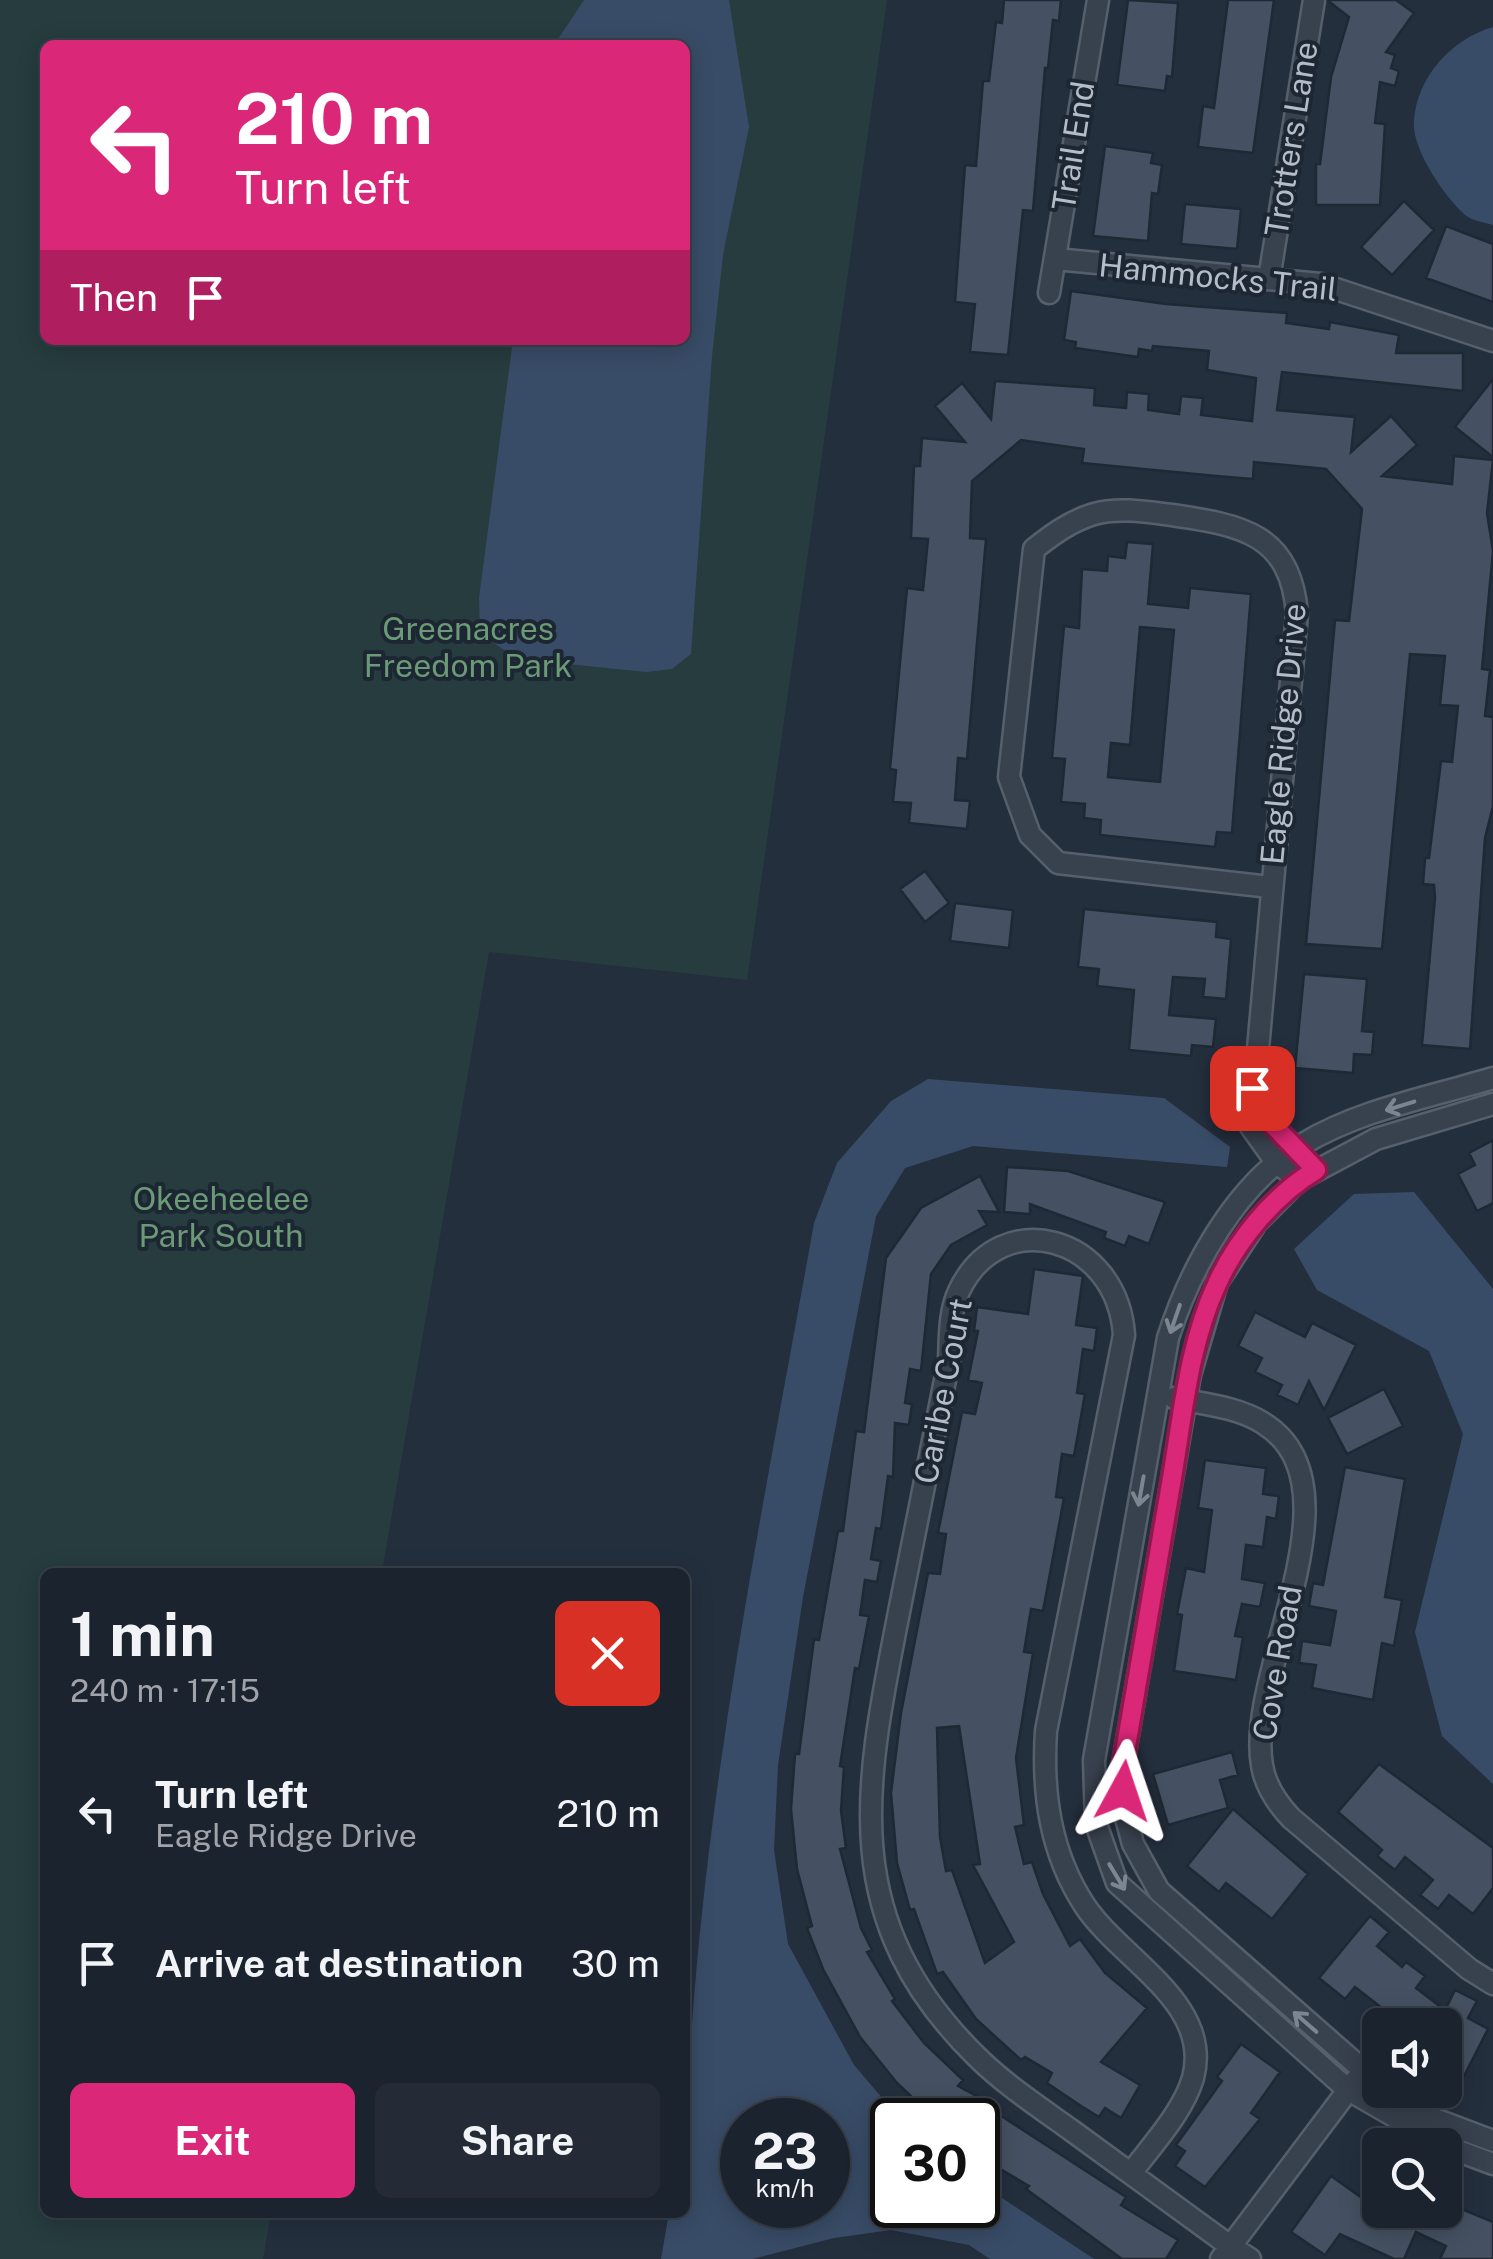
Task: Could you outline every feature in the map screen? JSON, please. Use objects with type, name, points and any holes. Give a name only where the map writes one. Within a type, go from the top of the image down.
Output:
[{"type":"street","name":"Trail End","points":[[1050,292],[1098,0]]},
{"type":"street","name":"Trotters Lane","points":[[1268,279],[1314,0]]},
{"type":"street","name":"Hammocks Trail","points":[[1055,259],[1268,279],[1355,292],[1493,341]]},
{"type":"street","name":"Eagle Ridge Drive","points":[[1270,887],[1058,863],[1030,835],[1009,777],[1034,550],[1058,530],[1095,514],[1154,513],[1235,524],[1280,559],[1295,587],[1297,614],[1251,1126],[1276,1162],[1307,1175]]},
{"type":"street","points":[[1415,2128],[1348,2089],[1130,1897],[1118,1883],[1096,1824],[1094,1760],[1158,1395],[1178,1307],[1198,1265],[1231,1214],[1276,1162],[1371,1114],[1493,1078]]},
{"type":"street","points":[[1252,1103],[1295,1150],[1307,1175]]},
{"type":"street","points":[[1362,2069],[1177,1912],[1144,1868],[1126,1818],[1123,1764],[1184,1400],[1217,1283],[1257,1222],[1307,1175],[1376,1139],[1493,1104]]},
{"type":"street","name":"Caribe Court","points":[[1131,2173],[1187,2093],[1195,2063],[1194,2042],[1176,2000],[1130,1959],[1084,1904],[1054,1838],[1044,1767],[1046,1731],[1124,1335],[1122,1309],[1110,1280],[1089,1258],[1061,1244],[1030,1241],[1000,1250],[976,1267],[953,1308],[949,1360],[873,1745],[870,1838],[878,1885],[904,1958],[946,2024],[1013,2088],[1131,2173],[1226,2252],[1250,2259]]},
{"type":"street","name":"Cove Road","points":[[1158,1395],[1262,1422],[1286,1443],[1305,1487],[1304,1518],[1260,1747],[1271,1793],[1306,1831],[1469,1970],[1493,1984]]},
{"type":"street","points":[[1226,2252],[1348,2089],[1362,2083]]},
{"type":"street","points":[[1416,2108],[1493,2141]]},
{"type":"street","points":[[1462,2152],[1493,2164]]},
{"type":"green space","name":"Greenacres Freedom Park","points":[[0,0],[887,0],[747,980],[489,952],[383,1568],[40,1568],[40,2218],[270,2218],[263,2259],[0,2259]]},
{"type":"water","points":[[584,0],[729,0],[749,127],[723,255],[691,654],[672,669],[646,672],[518,659],[480,634],[479,598],[512,345],[690,345],[690,40],[557,40]]},
{"type":"water","points":[[1493,27],[1493,225],[1467,216],[1448,196],[1423,158],[1414,121],[1422,89],[1439,62],[1464,40]]},
{"type":"water","points":[[928,1079],[1164,1098],[1230,1147],[1227,1167],[973,1146],[905,1168],[876,1216],[803,1597],[778,1765],[774,1850],[788,1944],[854,2065],[882,2098],[870,2098],[870,2228],[1000,2228],[1000,2197],[1094,2259],[990,2259],[969,2245],[891,2230],[834,2238],[752,2259],[661,2259],[668,2218],[690,2218],[690,2060],[711,1839],[748,1592],[814,1223],[837,1163],[891,1101]]},
{"type":"water","points":[[1414,1192],[1493,1289],[1493,1784],[1442,1736],[1415,1632],[1463,1434],[1429,1351],[1317,1290],[1294,1249],[1354,1194]]},
{"type":"building","points":[[1004,0],[1061,0],[1059,21],[1053,20],[1045,68],[1033,211],[1023,210],[1008,355],[970,352],[975,304],[955,302],[965,165],[976,166],[983,81],[989,81],[996,22],[1002,23]]},
{"type":"building","points":[[1128,0],[1178,3],[1172,77],[1167,76],[1165,91],[1117,85]]},
{"type":"building","points":[[1228,0],[1274,0],[1253,153],[1198,147],[1203,106],[1214,108]]},
{"type":"building","points":[[1327,0],[1396,0],[1414,13],[1386,52],[1395,55],[1391,68],[1399,71],[1395,86],[1380,82],[1375,123],[1385,124],[1380,205],[1316,205],[1316,164],[1320,164],[1331,77],[1349,17]]},
{"type":"building","points":[[1105,146],[1153,153],[1151,163],[1162,165],[1158,194],[1152,193],[1148,241],[1093,236]]},
{"type":"building","points":[[1404,201],[1434,230],[1392,275],[1361,247]]},
{"type":"building","points":[[1185,204],[1241,209],[1237,249],[1181,244]]},
{"type":"building","points":[[1446,226],[1493,244],[1493,302],[1426,278]]},
{"type":"building","points":[[1071,291],[1166,304],[1287,313],[1286,323],[1329,329],[1330,322],[1399,335],[1396,353],[1463,353],[1463,391],[1282,372],[1277,410],[1355,417],[1351,452],[1391,416],[1417,445],[1382,476],[1452,484],[1454,456],[1493,460],[1487,513],[1493,551],[1482,669],[1490,670],[1485,716],[1493,717],[1493,806],[1485,838],[1470,1049],[1422,1045],[1435,898],[1434,885],[1423,884],[1425,858],[1429,858],[1441,761],[1452,762],[1458,706],[1440,705],[1445,656],[1410,654],[1382,949],[1306,944],[1335,620],[1349,621],[1362,509],[1326,469],[1254,462],[1253,479],[1216,476],[1082,463],[1084,449],[1021,440],[972,481],[970,538],[986,539],[967,759],[958,758],[955,800],[970,801],[967,829],[909,823],[911,803],[893,802],[896,770],[890,769],[907,588],[923,590],[928,539],[911,538],[914,466],[920,466],[922,438],[965,442],[935,406],[962,383],[991,419],[995,381],[1095,388],[1094,405],[1126,408],[1127,392],[1149,394],[1148,410],[1179,414],[1181,396],[1203,398],[1201,415],[1252,421],[1256,378],[1207,370],[1209,351],[1153,346],[1152,351],[1139,349],[1138,357],[1075,348],[1076,342],[1064,340]]},
{"type":"building","points":[[1493,379],[1493,457],[1455,427]]},
{"type":"building","points":[[1127,542],[1153,544],[1148,604],[1188,608],[1190,588],[1251,594],[1232,833],[1217,832],[1215,847],[1100,835],[1101,820],[1084,818],[1085,804],[1061,802],[1065,759],[1052,758],[1064,626],[1079,628],[1082,569],[1107,571],[1108,556],[1125,558]],"holes":[[[1140,627],[1174,630],[1160,782],[1108,777],[1111,743],[1130,745]]]},
{"type":"building","points":[[925,871],[949,903],[925,922],[900,889]]},
{"type":"building","points":[[955,903],[1013,910],[1009,948],[950,941]]},
{"type":"building","points":[[1084,909],[1217,922],[1216,937],[1231,939],[1226,999],[1203,997],[1205,979],[1173,977],[1169,1015],[1216,1019],[1213,1047],[1192,1045],[1191,1056],[1129,1050],[1134,990],[1097,986],[1099,969],[1078,967]]},
{"type":"building","points":[[1304,974],[1367,979],[1362,1031],[1374,1032],[1372,1055],[1354,1054],[1353,1073],[1295,1068]]},
{"type":"building","points":[[1493,1140],[1493,1203],[1477,1211],[1458,1174],[1475,1165],[1469,1153]]},
{"type":"building","points":[[1007,1167],[1068,1171],[1165,1202],[1149,1244],[1129,1236],[1125,1246],[1104,1238],[1106,1232],[1030,1204],[1030,1214],[1004,1212]]},
{"type":"building","points":[[980,1176],[999,1212],[979,1211],[987,1225],[951,1245],[931,1274],[921,1371],[910,1369],[905,1403],[912,1404],[909,1425],[895,1423],[893,1477],[888,1476],[881,1529],[876,1528],[871,1559],[881,1561],[877,1582],[865,1580],[860,1615],[869,1616],[859,1669],[855,1668],[840,1766],[844,1767],[841,1811],[846,1848],[840,1849],[861,1928],[872,1950],[867,1952],[895,1999],[892,2001],[924,2043],[963,2080],[958,2086],[980,2098],[913,2098],[860,2037],[823,1969],[807,1928],[812,1926],[797,1869],[791,1809],[795,1754],[799,1754],[814,1639],[819,1640],[838,1531],[843,1531],[856,1431],[864,1432],[886,1258],[921,1208]]},
{"type":"building","points":[[1034,1269],[1083,1276],[1076,1325],[1097,1328],[1094,1351],[1083,1349],[1077,1393],[1085,1394],[1074,1456],[1062,1454],[1056,1497],[1064,1498],[1043,1611],[1031,1609],[1024,1652],[1033,1653],[1016,1758],[1024,1825],[1015,1827],[1024,1864],[1032,1862],[1043,1894],[1070,1946],[1080,1939],[1105,1973],[1147,2008],[1101,2062],[1140,2085],[1121,2118],[1105,2108],[1099,2117],[1047,2083],[1052,2073],[1025,2057],[1021,2060],[976,2019],[943,1972],[937,1974],[914,1909],[910,1910],[897,1863],[891,1793],[901,1713],[928,1573],[940,1574],[946,1534],[938,1533],[962,1412],[975,1414],[982,1383],[968,1380],[978,1331],[974,1331],[977,1307],[1028,1314]],"holes":[[[959,1726],[980,1864],[973,1865],[1014,1942],[985,1963],[952,1870],[946,1871],[940,1837],[937,1728]]]},
{"type":"building","points":[[1255,1312],[1305,1337],[1312,1323],[1356,1345],[1324,1410],[1309,1381],[1298,1405],[1277,1395],[1282,1385],[1255,1372],[1262,1358],[1238,1346]]},
{"type":"building","points":[[1384,1389],[1403,1426],[1347,1454],[1328,1418]]},
{"type":"building","points":[[1205,1460],[1266,1468],[1263,1494],[1279,1496],[1276,1519],[1267,1517],[1263,1547],[1246,1545],[1242,1579],[1265,1583],[1260,1607],[1242,1604],[1235,1636],[1243,1637],[1236,1680],[1174,1671],[1182,1615],[1177,1614],[1186,1568],[1204,1572],[1212,1510],[1198,1508]]},
{"type":"building","points":[[1345,1467],[1405,1479],[1385,1597],[1402,1600],[1394,1646],[1382,1643],[1373,1700],[1312,1688],[1316,1665],[1299,1663],[1302,1641],[1330,1645],[1336,1611],[1309,1606],[1313,1583],[1323,1585]]},
{"type":"building","points":[[1232,1752],[1238,1775],[1220,1780],[1228,1808],[1168,1825],[1153,1774]]},
{"type":"building","points":[[1379,1764],[1493,1848],[1493,1888],[1473,1914],[1449,1895],[1438,1909],[1420,1895],[1433,1880],[1405,1857],[1395,1870],[1377,1856],[1382,1850],[1338,1812]]},
{"type":"building","points":[[1233,1809],[1308,1874],[1272,1919],[1226,1883],[1219,1892],[1187,1866]]},
{"type":"building","points":[[1370,1916],[1389,1932],[1377,1946],[1402,1967],[1406,1962],[1425,1976],[1416,1988],[1442,2008],[1382,2008],[1355,1987],[1345,1999],[1319,1978]]},
{"type":"building","points":[[1455,1990],[1477,2001],[1468,2018],[1488,2029],[1462,2080],[1462,2008],[1446,2008]]},
{"type":"building","points":[[1241,2044],[1280,2072],[1251,2113],[1260,2119],[1205,2187],[1175,2166],[1185,2151],[1176,2145],[1222,2081],[1217,2077]]},
{"type":"building","points":[[1000,2115],[1126,2197],[1121,2205],[1178,2240],[1166,2259],[1122,2259],[1026,2189],[1029,2186],[1000,2169]]},
{"type":"building","points":[[1331,2176],[1362,2198],[1362,2228],[1462,2228],[1462,2209],[1493,2222],[1493,2259],[1440,2259],[1446,2246],[1416,2232],[1404,2259],[1394,2259],[1340,2234],[1325,2255],[1291,2232]]},
{"type":"route","points":[[1123,1791],[1123,1764],[1184,1400],[1202,1325],[1217,1283],[1238,1247],[1299,1180],[1316,1170],[1252,1103],[1252,1088]]},
{"type":"park label","name":"Okeeheelee Park South","points":[[221,1216]]}]
